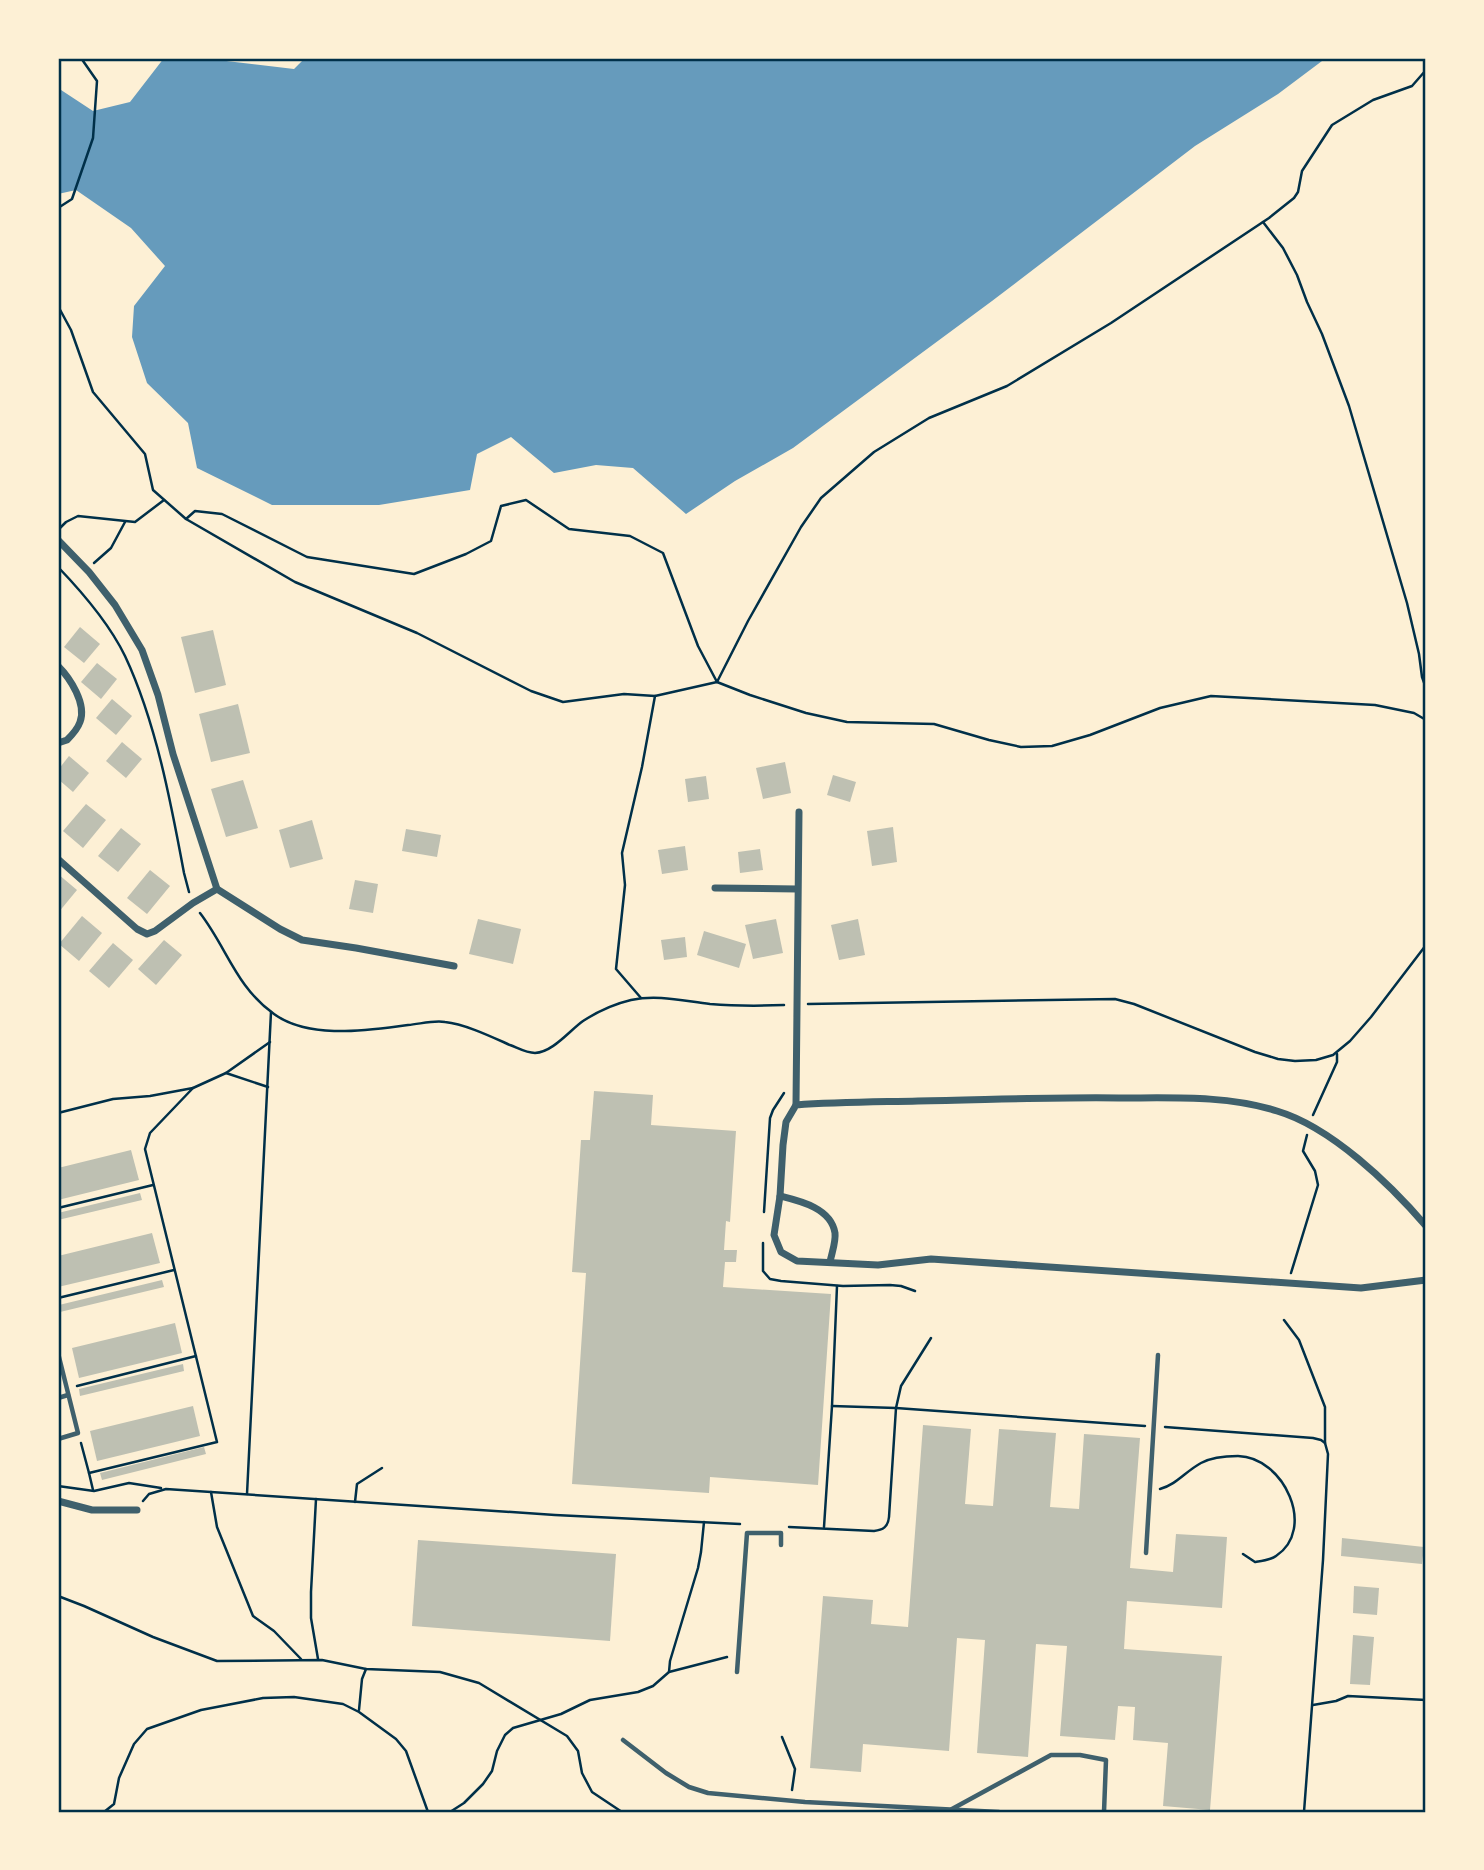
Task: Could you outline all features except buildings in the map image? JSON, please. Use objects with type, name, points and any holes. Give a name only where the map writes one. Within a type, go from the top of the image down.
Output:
[{"type":"street","points":[[58,540],[115,605],[142,650],[217,889],[302,940],[454,966]]},
{"type":"street","points":[[58,666],[80,701],[81,720],[67,740],[58,743]]},
{"type":"street","points":[[799,812],[796,1105],[786,1122],[774,1235],[781,1252],[797,1261],[878,1265],[932,1259],[1361,1288],[1426,1280]]},
{"type":"street","points":[[58,859],[137,929],[147,934],[217,889]]},
{"type":"street","points":[[715,888],[797,890]]},
{"type":"street","points":[[796,1105],[1079,1097],[1238,1102],[1278,1111],[1310,1125],[1364,1164],[1397,1194],[1426,1226]]},
{"type":"street","points":[[780,1196],[817,1209],[829,1219],[835,1230],[830,1262]]},
{"type":"street","points":[[58,1501],[92,1510],[137,1510]]},
{"type":"lane","points":[[58,1353],[78,1433],[58,1439]]},
{"type":"lane","points":[[1146,1553],[1158,1355]]},
{"type":"lane","points":[[58,1398],[67,1392]]},
{"type":"lane","points":[[737,1672],[747,1533],[781,1533],[781,1545]]},
{"type":"lane","points":[[623,1740],[666,1773],[690,1787],[708,1793],[999,1812]]},
{"type":"lane","points":[[952,1809],[1051,1755],[1080,1755],[1106,1760],[1104,1812]]},
{"type":"path","points":[[58,208],[72,199],[93,138],[97,81],[82,58]]},
{"type":"path","points":[[717,682],[800,527],[821,498],[874,452],[929,418],[1007,386],[1111,323],[1269,218],[1294,198],[1298,192],[1301,172],[1332,125],[1373,100],[1412,86],[1426,70]]},
{"type":"path","points":[[1263,222],[1283,248],[1297,275],[1349,406],[1407,603],[1426,688]]},
{"type":"path","points":[[58,306],[71,330],[93,392],[145,454],[153,490],[186,519],[295,582],[417,633],[531,691],[563,702],[624,694],[655,696],[717,682],[795,710],[847,723],[934,724],[1021,747],[1052,746],[1090,735],[1160,708],[1211,696],[1375,705],[1414,713],[1426,720]]},
{"type":"path","points":[[58,531],[66,522],[78,516],[135,522],[164,500]]},
{"type":"path","points":[[186,519],[195,512],[222,514],[307,557],[414,574],[466,554],[491,541],[501,506],[526,500],[569,529],[630,536],[663,553],[698,646],[717,682]]},
{"type":"path","points":[[86,569],[111,548],[125,522]]},
{"type":"path","points":[[58,567],[99,614],[124,655],[138,690],[157,747],[192,903],[212,929],[229,963],[253,996],[276,1016],[302,1027],[356,1031],[446,1022],[477,1031],[526,1052],[538,1052],[549,1049],[598,1012],[642,998],[745,1006],[1115,999],[1278,1059],[1316,1060],[1336,1053],[1350,1041],[1426,945]]},
{"type":"path","points":[[642,998],[616,969],[625,885],[622,853],[655,696]]},
{"type":"path","points":[[247,1493],[271,1012]]},
{"type":"path","points":[[58,1112],[113,1099],[193,1088],[226,1073],[270,1042]]},
{"type":"path","points":[[1287,1283],[1318,1185],[1315,1171],[1303,1151],[1310,1125],[1337,1062],[1336,1053]]},
{"type":"path","points":[[226,1073],[268,1087]]},
{"type":"path","points":[[89,1473],[217,1442],[145,1149],[150,1133],[193,1088]]},
{"type":"path","points":[[58,1208],[153,1185]]},
{"type":"path","points":[[58,1298],[174,1270]]},
{"type":"path","points":[[824,1528],[837,1286]]},
{"type":"path","points":[[1284,1321],[1299,1340],[1325,1407],[1325,1443],[1329,1466],[1304,1812]]},
{"type":"path","points":[[784,1526],[881,1530],[888,1524],[896,1408],[901,1385],[931,1338]]},
{"type":"path","points":[[67,1392],[196,1356]]},
{"type":"path","points":[[832,1406],[896,1408],[1313,1438],[1325,1443]]},
{"type":"path","points":[[78,1433],[94,1491]]},
{"type":"path","points":[[1149,1491],[1168,1487],[1201,1462],[1217,1457],[1242,1456],[1264,1463],[1279,1476],[1288,1490],[1295,1526],[1288,1546],[1274,1558],[1255,1562],[1244,1554]]},
{"type":"path","points":[[355,1502],[357,1484],[382,1468]]},
{"type":"path","points":[[58,1486],[94,1491],[130,1483],[151,1488],[355,1502],[744,1524]]},
{"type":"path","points":[[137,1510],[149,1494],[166,1489]]},
{"type":"path","points":[[211,1492],[217,1527],[253,1616],[274,1631],[301,1659]]},
{"type":"path","points":[[316,1499],[311,1618],[318,1660]]},
{"type":"path","points":[[669,1672],[701,1552],[704,1522]]},
{"type":"path","points":[[58,1596],[217,1661],[318,1660],[366,1669],[440,1672],[479,1683],[567,1736],[578,1751],[582,1773],[592,1792],[622,1812]]},
{"type":"path","points":[[450,1812],[464,1803],[483,1784],[492,1771],[505,1735],[513,1728],[561,1714],[590,1700],[638,1692],[653,1686],[669,1672],[738,1656]]},
{"type":"path","points":[[359,1712],[362,1679],[366,1669]]},
{"type":"path","points":[[1313,1705],[1348,1696],[1426,1700]]},
{"type":"path","points":[[104,1812],[114,1804],[119,1778],[134,1744],[147,1729],[201,1710],[263,1698],[295,1697],[343,1704],[359,1712],[396,1739],[406,1751],[428,1812]]},
{"type":"path","points":[[782,1737],[794,1769],[790,1800]]},
{"type":"water","points":[[164,58],[201,58],[294,69],[305,58],[1326,58],[1278,94],[1195,146],[793,448],[735,481],[686,514],[633,468],[596,465],[554,473],[511,437],[477,454],[470,490],[379,505],[272,505],[197,468],[188,423],[147,383],[132,337],[134,306],[165,266],[131,228],[76,190],[58,194],[58,88],[93,111],[130,102]]}]
